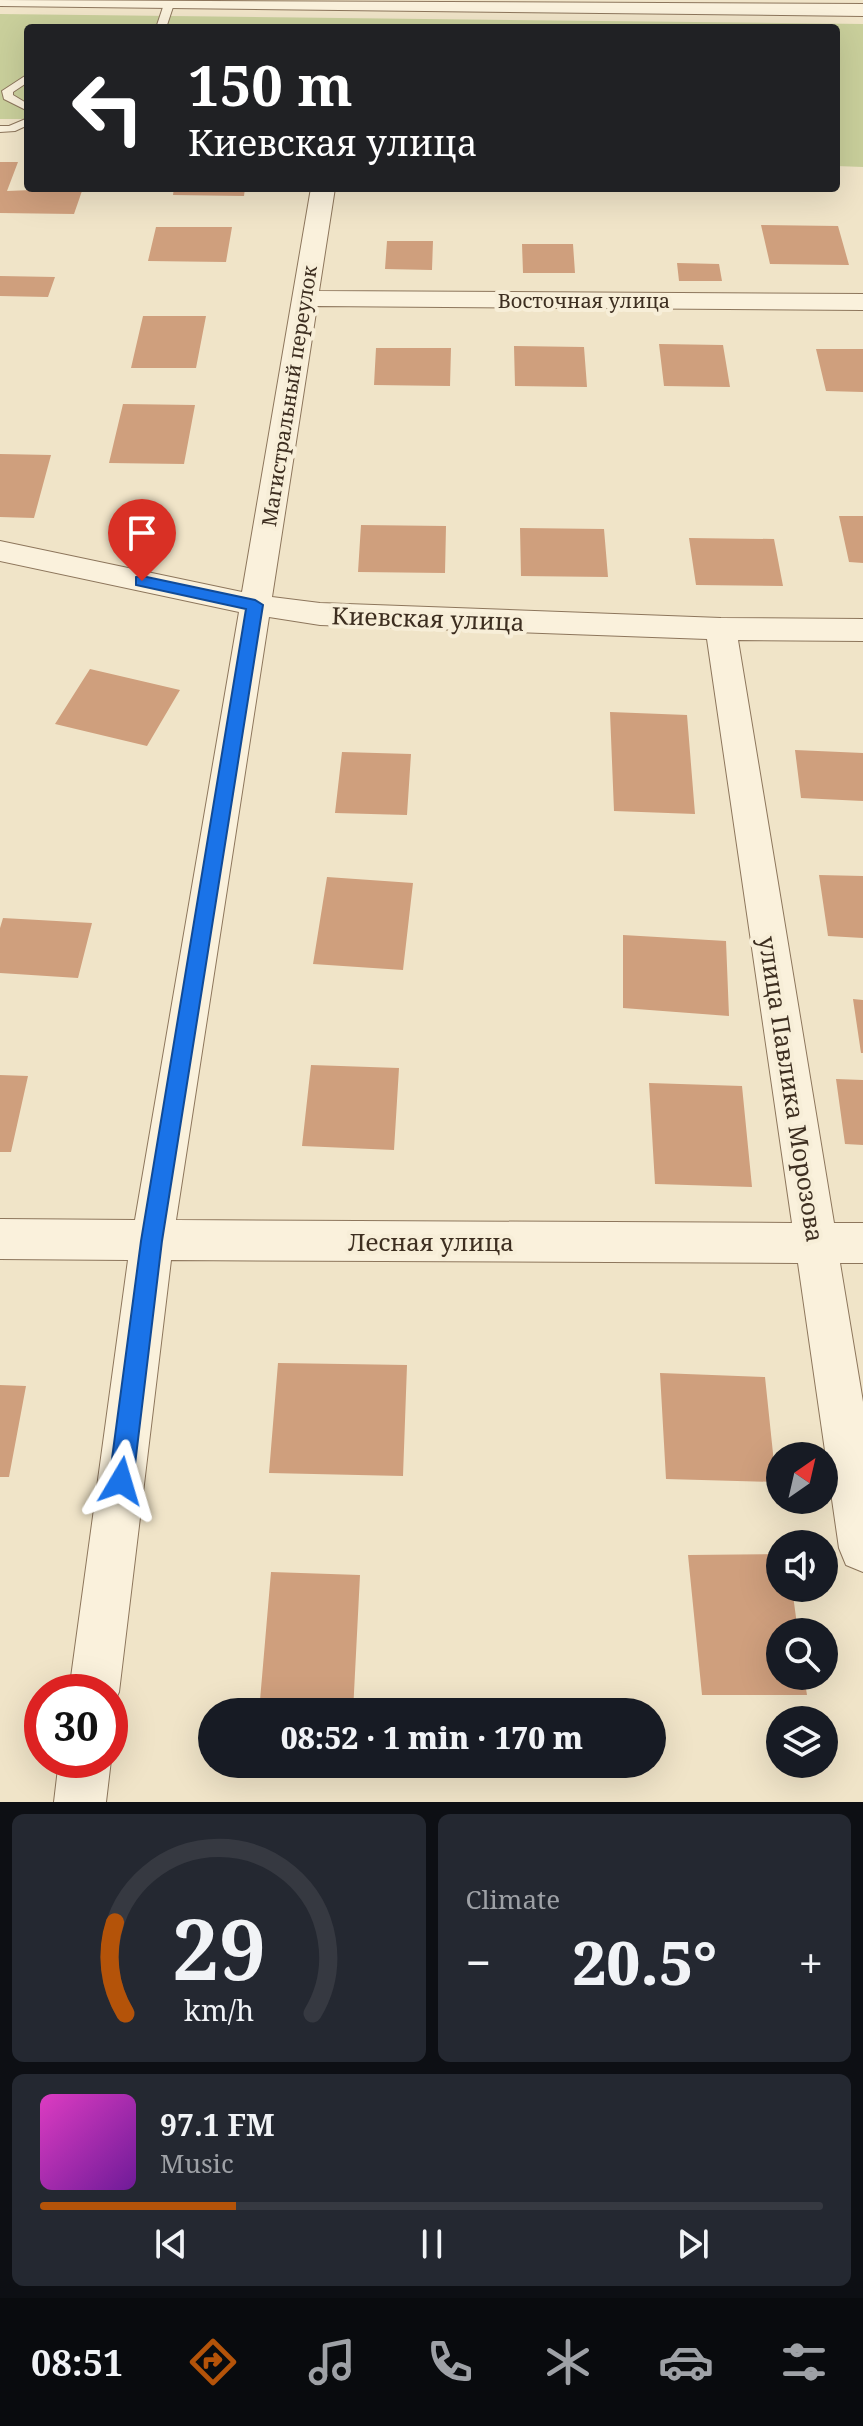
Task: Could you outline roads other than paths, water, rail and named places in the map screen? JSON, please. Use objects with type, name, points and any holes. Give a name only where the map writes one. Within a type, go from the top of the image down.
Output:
[{"type":"street","points":[[0,0],[863,10]]},
{"type":"street","name":"Магистральный переулок","points":[[96,1674],[152,1241],[322,192]]},
{"type":"street","name":"Восточная улица","points":[[305,298],[863,302]]},
{"type":"street","name":"Киевская улица","points":[[0,551],[255,605],[389,618],[721,629],[863,630]]},
{"type":"street","name":"улица Павлика Морозова","points":[[721,629],[863,1548]]},
{"type":"street","name":"Лесная улица","points":[[0,1239],[863,1243]]},
{"type":"street","points":[[80,1802],[83,1778]]},
{"type":"lane","points":[[162,24],[169,4]]},
{"type":"lane","points":[[24,79],[7,91],[8,97],[24,106]]},
{"type":"lane","points":[[0,129],[11,129],[24,123]]}]
